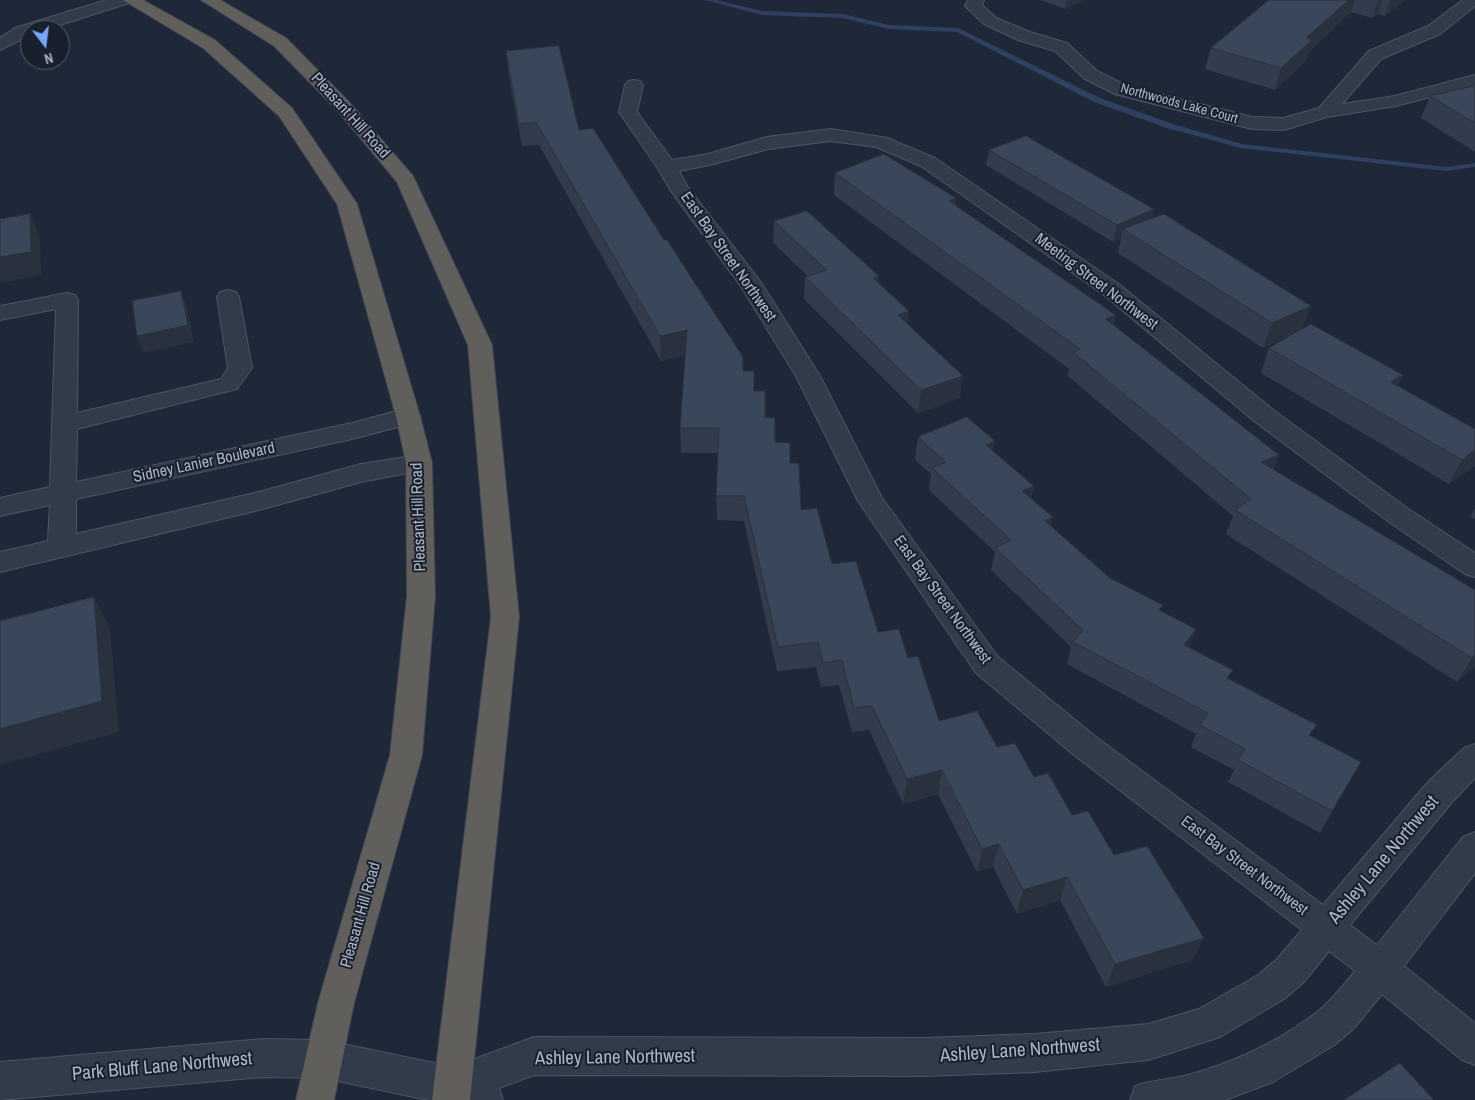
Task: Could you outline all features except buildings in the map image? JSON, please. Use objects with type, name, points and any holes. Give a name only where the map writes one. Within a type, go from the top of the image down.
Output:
[{"type":"highway","name":"Pleasant Hill Road","points":[[131,0],[209,44],[286,112],[347,204],[408,416],[419,463],[421,596],[406,755],[336,1003],[315,1100]]},
{"type":"highway","name":"Pleasant Hill Road","points":[[208,0],[280,42],[343,106],[406,180],[480,345],[505,617],[462,1095]]},
{"type":"street","points":[[0,45],[21,32],[123,0]]},
{"type":"street","name":"Northwoods Lake Court","points":[[976,0],[973,6],[990,21],[1024,36],[1061,47],[1091,75],[1121,90],[1252,123],[1284,124],[1324,112],[1396,101],[1475,80]]},
{"type":"street","points":[[1324,112],[1375,55],[1434,30],[1473,0]]},
{"type":"street","name":"East Bay Street Northwest","points":[[634,85],[628,112],[667,167],[678,187],[752,286],[808,376],[871,501],[987,665],[1085,746],[1380,969],[1475,1047]]},
{"type":"street","name":"Meeting Street Northwest","points":[[667,167],[710,159],[767,143],[831,135],[880,142],[928,162],[1112,290],[1263,415],[1398,515],[1475,567]]},
{"type":"street","points":[[65,424],[229,384],[240,368],[228,297]]},
{"type":"street","points":[[0,312],[67,300],[62,547]]},
{"type":"street","name":"Sidney Lanier Boulevard","points":[[0,507],[408,416]]},
{"type":"street","points":[[0,562],[259,501],[361,473],[419,463]]},
{"type":"street","name":"Ashley Lane Northwest","points":[[462,1095],[534,1056],[925,1057],[1035,1053],[1148,1042],[1207,1024],[1270,987],[1290,971],[1441,791],[1475,756]]},
{"type":"street","points":[[1149,1100],[1184,1095],[1259,1069],[1323,1031],[1341,1015],[1380,969],[1475,847]]},
{"type":"street","name":"Park Bluff Lane Northwest","points":[[0,1081],[263,1058],[324,1060]]},
{"type":"street","points":[[324,1060],[462,1095]]},
{"type":"waterway","points":[[708,0],[762,13],[843,16],[889,27],[958,30],[1097,100],[1170,126],[1241,146],[1446,169],[1475,165]]}]
